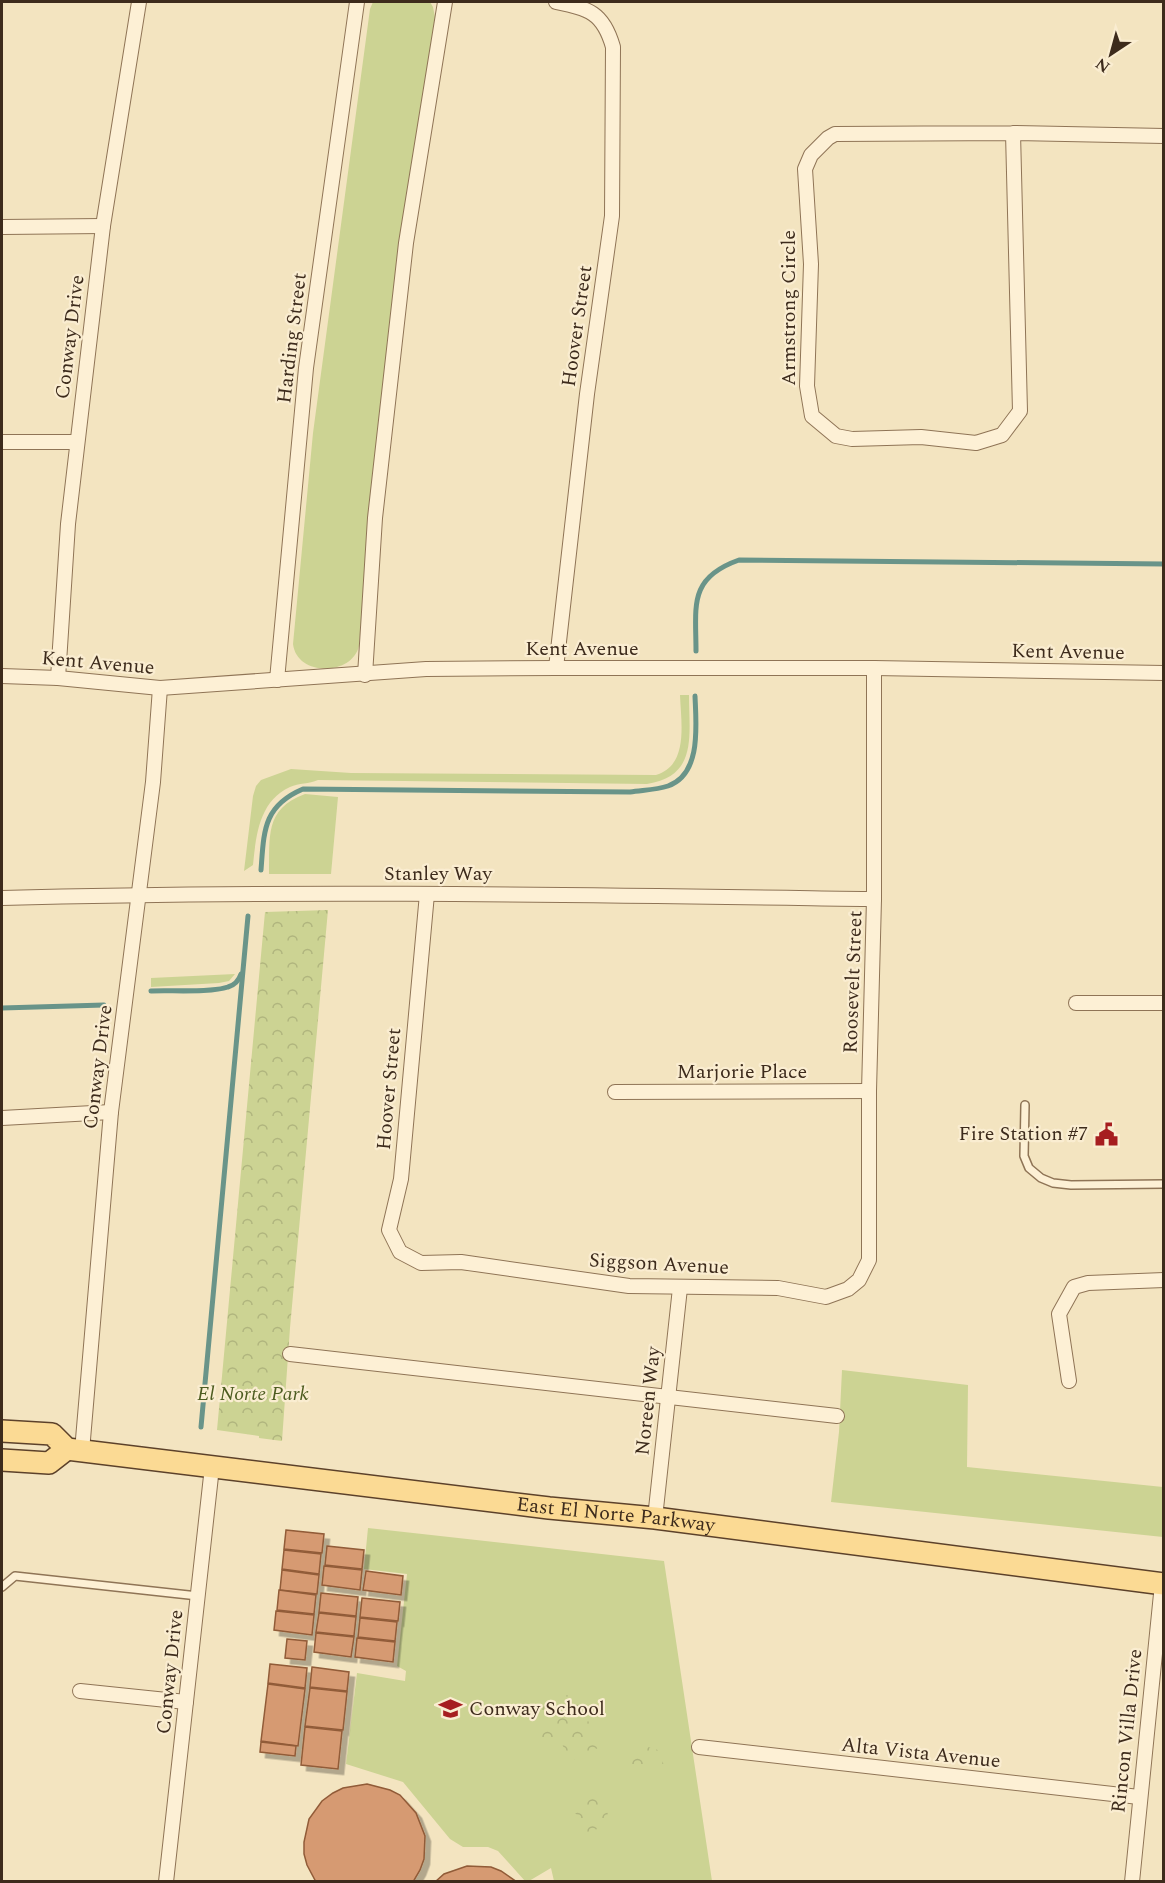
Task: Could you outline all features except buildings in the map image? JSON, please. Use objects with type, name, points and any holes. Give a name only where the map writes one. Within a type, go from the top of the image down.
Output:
[{"type":"main road","name":"East El Norte Parkway","points":[[2,1431],[52,1434],[74,1450],[537,1507],[654,1518],[1163,1584]]},
{"type":"main road","points":[[2,1460],[49,1463],[74,1450]]},
{"type":"street","name":"Conway Drive","points":[[58,678],[68,524],[77,442],[103,226],[139,2]]},
{"type":"street","name":"Harding Street","points":[[277,680],[306,368],[357,2]]},
{"type":"street","points":[[365,675],[375,518],[406,243],[445,2]]},
{"type":"street","name":"Hoover Street","points":[[556,2],[591,11],[608,28],[613,47],[612,216],[587,394],[556,668]]},
{"type":"street","name":"Armstrong Circle","points":[[1013,134],[1020,411],[1002,435],[976,443],[921,437],[852,439],[836,436],[812,416],[807,386],[811,264],[805,169],[811,154],[828,138],[835,134],[1013,134],[1164,136]]},
{"type":"street","points":[[2,226],[103,226]]},
{"type":"street","points":[[2,442],[77,442]]},
{"type":"street","name":"Kent Avenue","points":[[2,676],[58,678],[160,688],[426,669],[874,668],[1164,673]]},
{"type":"street","name":"Roosevelt Street","points":[[848,1289],[859,1280],[869,1260],[869,1090],[874,899],[874,668]]},
{"type":"street","name":"Conway Drive","points":[[74,1450],[111,1112],[153,782],[160,688]]},
{"type":"street","name":"Stanley Way","points":[[2,898],[139,894],[427,894],[874,899]]},
{"type":"street","name":"Hoover Street","points":[[427,894],[400,1179],[389,1230],[400,1252],[422,1263],[430,1263]]},
{"type":"street","points":[[1076,1003],[1164,1003]]},
{"type":"street","name":"Marjorie Place","points":[[615,1092],[869,1090]]},
{"type":"street","points":[[2,1118],[111,1112]]},
{"type":"street","name":"Siggson Avenue","points":[[430,1263],[461,1262],[630,1286],[778,1288],[826,1297],[848,1289]]},
{"type":"street","points":[[1069,1381],[1059,1314],[1074,1287],[1088,1283],[1164,1280]]},
{"type":"street","name":"Noreen Way","points":[[654,1518],[680,1288]]},
{"type":"street","points":[[291,1354],[837,1416]]},
{"type":"street","name":"Conway Drive","points":[[166,1881],[212,1467]]},
{"type":"street","name":"Rincon Villa Drive","points":[[1132,1881],[1163,1584]]},
{"type":"street","points":[[80,1691],[186,1702]]},
{"type":"street","name":"Alta Vista Avenue","points":[[699,1747],[1139,1797]]},
{"type":"lane","points":[[1025,1105],[1024,1156],[1029,1168],[1041,1178],[1053,1183],[1071,1185],[1164,1184]]},
{"type":"lane","points":[[2,1587],[15,1576],[198,1596]]},
{"type":"green space","points":[[373,2],[430,2],[435,17],[378,435],[359,646],[354,656],[346,663],[325,669],[304,662],[297,655],[293,644],[313,433],[370,9]]},
{"type":"green space","points":[[680,695],[689,695],[690,725],[687,752],[683,763],[663,780],[647,784],[318,780],[290,787],[272,801],[261,820],[253,865],[244,871],[253,796],[261,780],[291,769],[351,773],[656,775],[667,770],[678,753],[682,730]]},
{"type":"green space","points":[[305,794],[338,797],[331,874],[269,874],[270,836],[276,816],[292,800]]},
{"type":"green space","name":"El Norte Park","points":[[328,910],[282,1441],[217,1430],[265,912]]},
{"type":"green space","points":[[235,974],[229,981],[219,983],[151,987],[151,978]]},
{"type":"green space","points":[[842,1370],[968,1385],[967,1467],[1163,1487],[1163,1537],[831,1502],[839,1432]]},
{"type":"green space","points":[[368,1528],[664,1561],[712,1881],[554,1881],[551,1868],[525,1881],[498,1851],[488,1847],[463,1847],[450,1839],[403,1782],[346,1764],[357,1673],[405,1681],[406,1671],[397,1666],[407,1574],[364,1569]]},
{"type":"green space","points":[[578,1693],[598,1748],[569,1762],[560,1738],[543,1742],[535,1702]]},
{"type":"green space","points":[[645,1746],[661,1751],[664,1768],[630,1776],[625,1755],[631,1750]]},
{"type":"green space","points":[[589,1791],[601,1801],[608,1815],[595,1831],[589,1834],[580,1829],[572,1802],[575,1796]]},
{"type":"waterway","points":[[696,651],[698,595],[711,575],[739,560],[1164,564]]},
{"type":"waterway","points":[[261,870],[263,843],[268,821],[280,803],[303,789],[630,792],[668,786],[679,780],[687,771],[692,760],[696,734],[695,696]]},
{"type":"waterway","points":[[201,1427],[248,916]]},
{"type":"waterway","points":[[151,991],[221,989],[235,984],[241,974]]},
{"type":"waterway","points":[[2,1008],[104,1005]]},
{"type":"place","name":"Fire Station #7","points":[[1106,1134]]},
{"type":"place","name":"Conway School","points":[[451,1709]]}]
